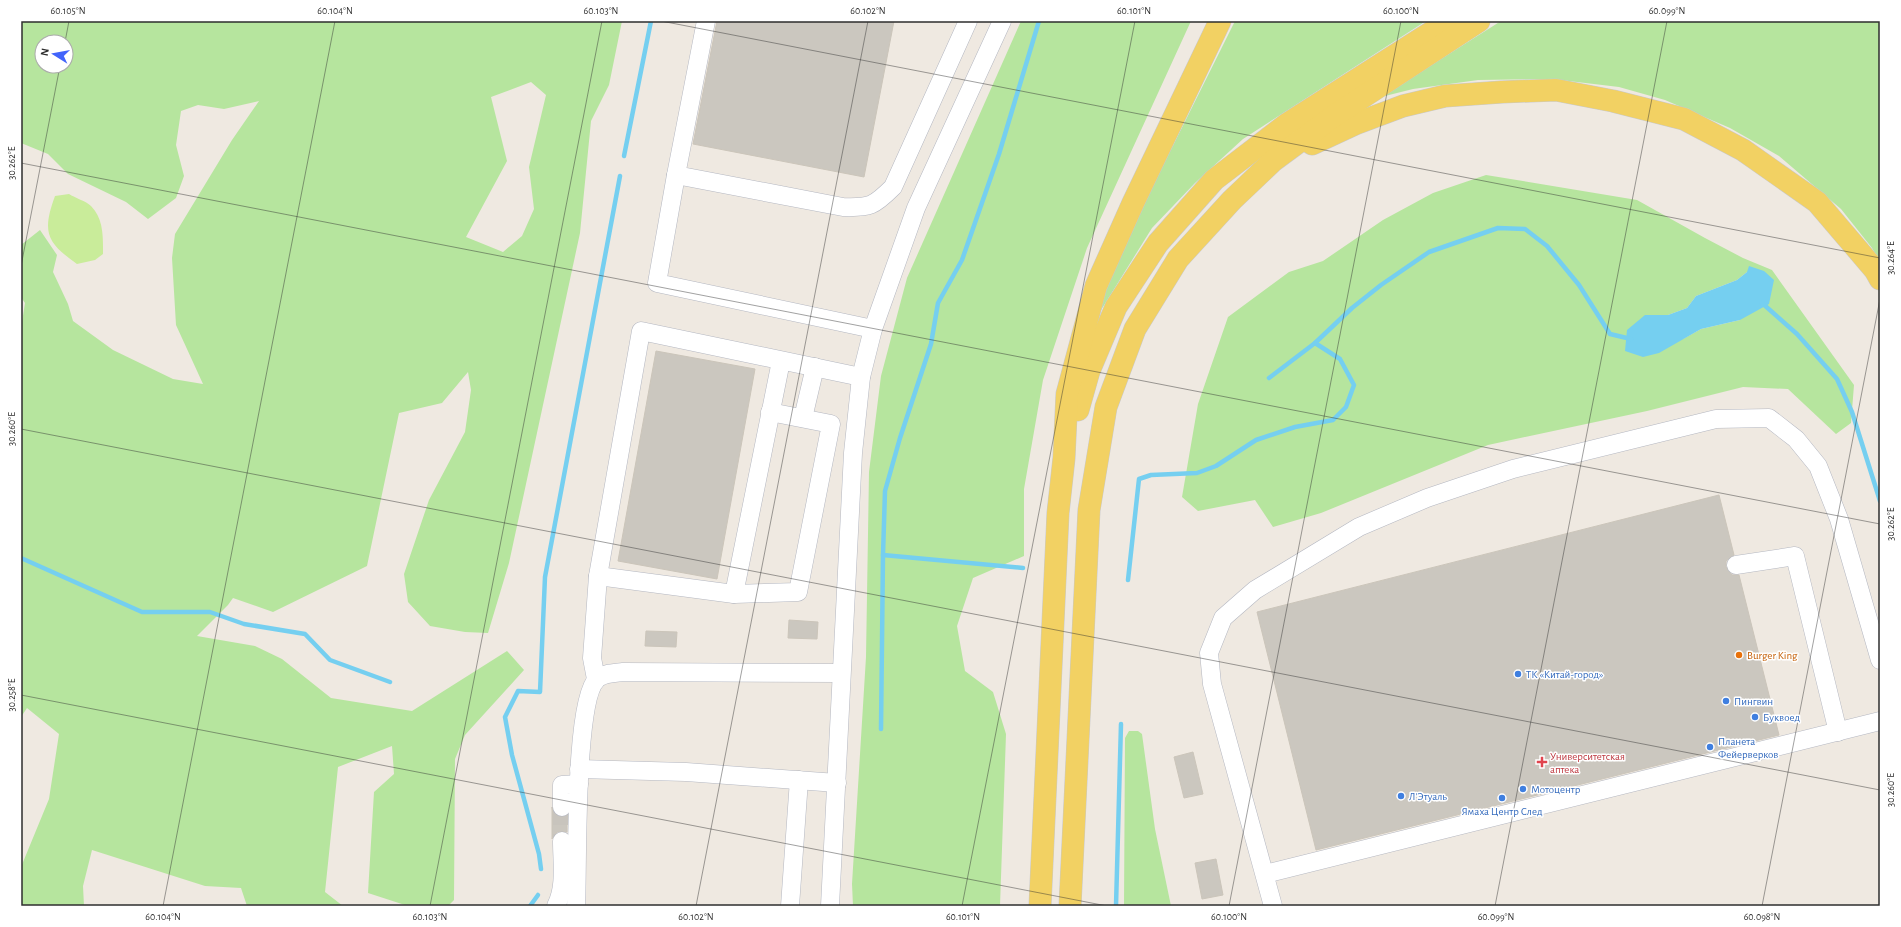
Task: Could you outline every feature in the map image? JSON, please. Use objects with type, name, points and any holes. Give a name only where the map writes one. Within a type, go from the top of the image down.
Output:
[{"type":"main road","points":[[1040,906],[1058,513],[1064,458],[1067,394],[1096,286],[1133,203],[1220,21]]},
{"type":"main road","points":[[1064,458],[1089,372],[1116,307],[1158,243],[1214,180],[1238,161],[1287,124],[1449,21]]},
{"type":"main road","points":[[1070,906],[1089,510],[1106,408],[1135,329],[1178,259],[1232,200],[1273,161],[1334,116],[1479,21]]},
{"type":"main road","points":[[1273,161],[1355,124],[1403,106],[1445,96],[1556,90],[1684,119],[1742,150],[1817,202],[1876,270],[1880,279]]},
{"type":"street","points":[[706,21],[657,283],[873,329]]},
{"type":"street","points":[[676,175],[843,207],[863,208],[878,202],[893,187],[968,21]]},
{"type":"street","points":[[830,906],[853,453],[861,377],[873,329],[916,208],[1002,21]]},
{"type":"street","points":[[596,679],[592,658],[598,576],[641,331],[861,377]]},
{"type":"street","points":[[734,594],[781,361]]},
{"type":"street","points":[[802,418],[814,368]]},
{"type":"street","points":[[598,576],[734,594],[798,592],[831,424],[770,412]]},
{"type":"street","points":[[1273,906],[1212,684],[1209,653],[1223,618],[1255,590],[1359,527],[1427,498],[1513,469],[1716,419],[1769,418],[1796,439],[1818,466],[1839,520],[1880,660]]},
{"type":"street","points":[[1736,566],[1796,556],[1838,732]]},
{"type":"street","points":[[576,906],[579,777],[586,702],[596,679],[602,675],[623,672],[841,673]]},
{"type":"street","points":[[1265,874],[1880,721]]},
{"type":"street","points":[[562,807],[562,785],[579,777],[678,772],[837,783]]},
{"type":"street","points":[[790,906],[799,780]]},
{"type":"street","points":[[1073,836],[1077,906]]},
{"type":"street","points":[[556,906],[560,899],[562,886],[562,841]]},
{"type":"street","points":[[1031,906],[1042,844]]},
{"type":"green space","points":[[21,21],[622,21],[609,85],[591,121],[580,233],[509,563],[488,633],[465,632],[430,626],[408,602],[404,574],[429,500],[465,432],[471,390],[468,372],[442,403],[399,413],[367,566],[273,612],[233,598],[197,636],[255,646],[282,659],[331,698],[412,711],[507,651],[524,670],[465,735],[455,759],[454,900],[448,906],[408,906],[368,893],[374,792],[394,774],[392,746],[338,767],[325,892],[343,906],[247,906],[241,888],[205,886],[92,850],[83,886],[84,906],[21,906],[21,867],[49,799],[59,734],[27,708],[21,717],[21,328],[25,303],[21,297],[21,245],[40,230],[57,255],[53,272],[68,304],[73,321],[113,350],[173,379],[203,384],[176,325],[172,258],[175,234],[232,140],[259,101],[224,109],[198,105],[181,111],[176,145],[184,176],[176,198],[148,219],[126,202],[68,174],[48,154],[21,143]],"holes":[[[531,82],[546,95],[529,167],[534,209],[522,236],[503,252],[466,237],[507,161],[491,97]]]},
{"type":"green space","points":[[1021,21],[1191,21],[1087,248],[1043,380],[1024,489],[1024,556],[973,578],[957,626],[965,671],[993,692],[1006,734],[1000,906],[853,906],[852,884],[866,657],[869,472],[881,376],[907,278]]},
{"type":"green space","points":[[1235,21],[1426,21],[1243,139],[1195,183],[1152,228],[1093,323],[1126,240]]},
{"type":"green space","points":[[1501,21],[1880,21],[1880,262],[1872,248],[1841,209],[1779,156],[1730,128],[1665,100],[1619,87],[1552,79],[1478,80],[1413,89],[1381,97]]},
{"type":"green space","points":[[1486,175],[1637,200],[1743,258],[1772,270],[1854,385],[1851,423],[1836,434],[1788,389],[1743,387],[1647,411],[1488,445],[1321,513],[1273,527],[1255,500],[1198,511],[1182,497],[1198,404],[1228,317],[1289,272],[1323,261],[1383,220],[1433,193]],"holes":[[[1747,272],[1740,320],[1701,329],[1683,339],[1645,315],[1668,315],[1687,308],[1696,296],[1737,280]]]},
{"type":"green space","points":[[69,194],[89,204],[95,211],[101,223],[103,254],[95,260],[77,264],[59,249],[53,242],[50,235],[48,228],[49,219],[55,196]]},
{"type":"green space","points":[[1129,731],[1138,731],[1142,734],[1155,829],[1171,906],[1124,906],[1125,738]]},
{"type":"water","points":[[1749,266],[1764,271],[1774,280],[1769,304],[1740,320],[1701,329],[1659,353],[1643,357],[1625,351],[1627,330],[1645,315],[1668,315],[1687,308],[1696,296],[1737,280],[1747,272]]},
{"type":"building","points":[[717,21],[894,21],[864,177],[693,144]]},
{"type":"building","points":[[656,351],[755,369],[717,579],[618,561]]},
{"type":"building","name":"ТК «Китай-город»","points":[[1719,495],[1734,555],[1726,561],[1726,567],[1732,575],[1739,575],[1779,735],[1316,850],[1257,612]]},
{"type":"building","points":[[789,620],[818,622],[817,639],[788,638]]},
{"type":"building","points":[[646,631],[677,632],[676,647],[645,646]]},
{"type":"building","points":[[1193,752],[1203,794],[1184,798],[1174,757]]},
{"type":"building","points":[[552,807],[553,813],[557,816],[567,816],[567,832],[557,832],[552,839]]},
{"type":"building","points":[[1216,859],[1223,895],[1202,899],[1195,863]]},
{"type":"waterway","points":[[624,156],[651,21]]},
{"type":"waterway","points":[[881,729],[885,491],[900,438],[931,344],[938,303],[962,260],[999,154],[1039,21]]},
{"type":"waterway","points":[[541,869],[539,854],[512,755],[505,717],[518,691],[540,692],[545,577],[620,176]]},
{"type":"waterway","points":[[1128,580],[1139,479],[1151,475],[1197,473],[1216,466],[1256,440],[1295,427],[1333,420],[1346,407],[1354,385],[1340,359],[1315,343],[1352,308],[1381,285],[1429,252],[1498,228],[1525,229],[1547,246],[1579,285],[1610,334],[1631,339]]},
{"type":"waterway","points":[[1762,303],[1797,334],[1837,379],[1852,412],[1880,501]]},
{"type":"waterway","points":[[1269,378],[1315,343]]},
{"type":"waterway","points":[[883,555],[1023,568]]},
{"type":"waterway","points":[[21,558],[142,612],[210,612],[244,624],[305,634],[330,660],[390,682]]},
{"type":"waterway","points":[[1116,906],[1121,724]]},
{"type":"waterway","points":[[530,906],[538,895]]},
{"type":"tunnel","points":[[562,807],[562,841]]},
{"type":"place","name":"Burger King","points":[[1739,655]]},
{"type":"place","name":"ТК «Китай-город»","points":[[1518,674]]},
{"type":"place","name":"Пингвин","points":[[1726,701]]},
{"type":"place","name":"Буквоед","points":[[1755,717]]},
{"type":"place","name":"Планета Фейерверков","points":[[1710,747]]},
{"type":"place","name":"Университетская аптека","points":[[1542,762]]},
{"type":"place","name":"Мотоцентр","points":[[1523,789]]},
{"type":"place","name":"Л'Этуаль","points":[[1401,796]]},
{"type":"place","name":"Ямаха Центр След","points":[[1502,798]]}]
